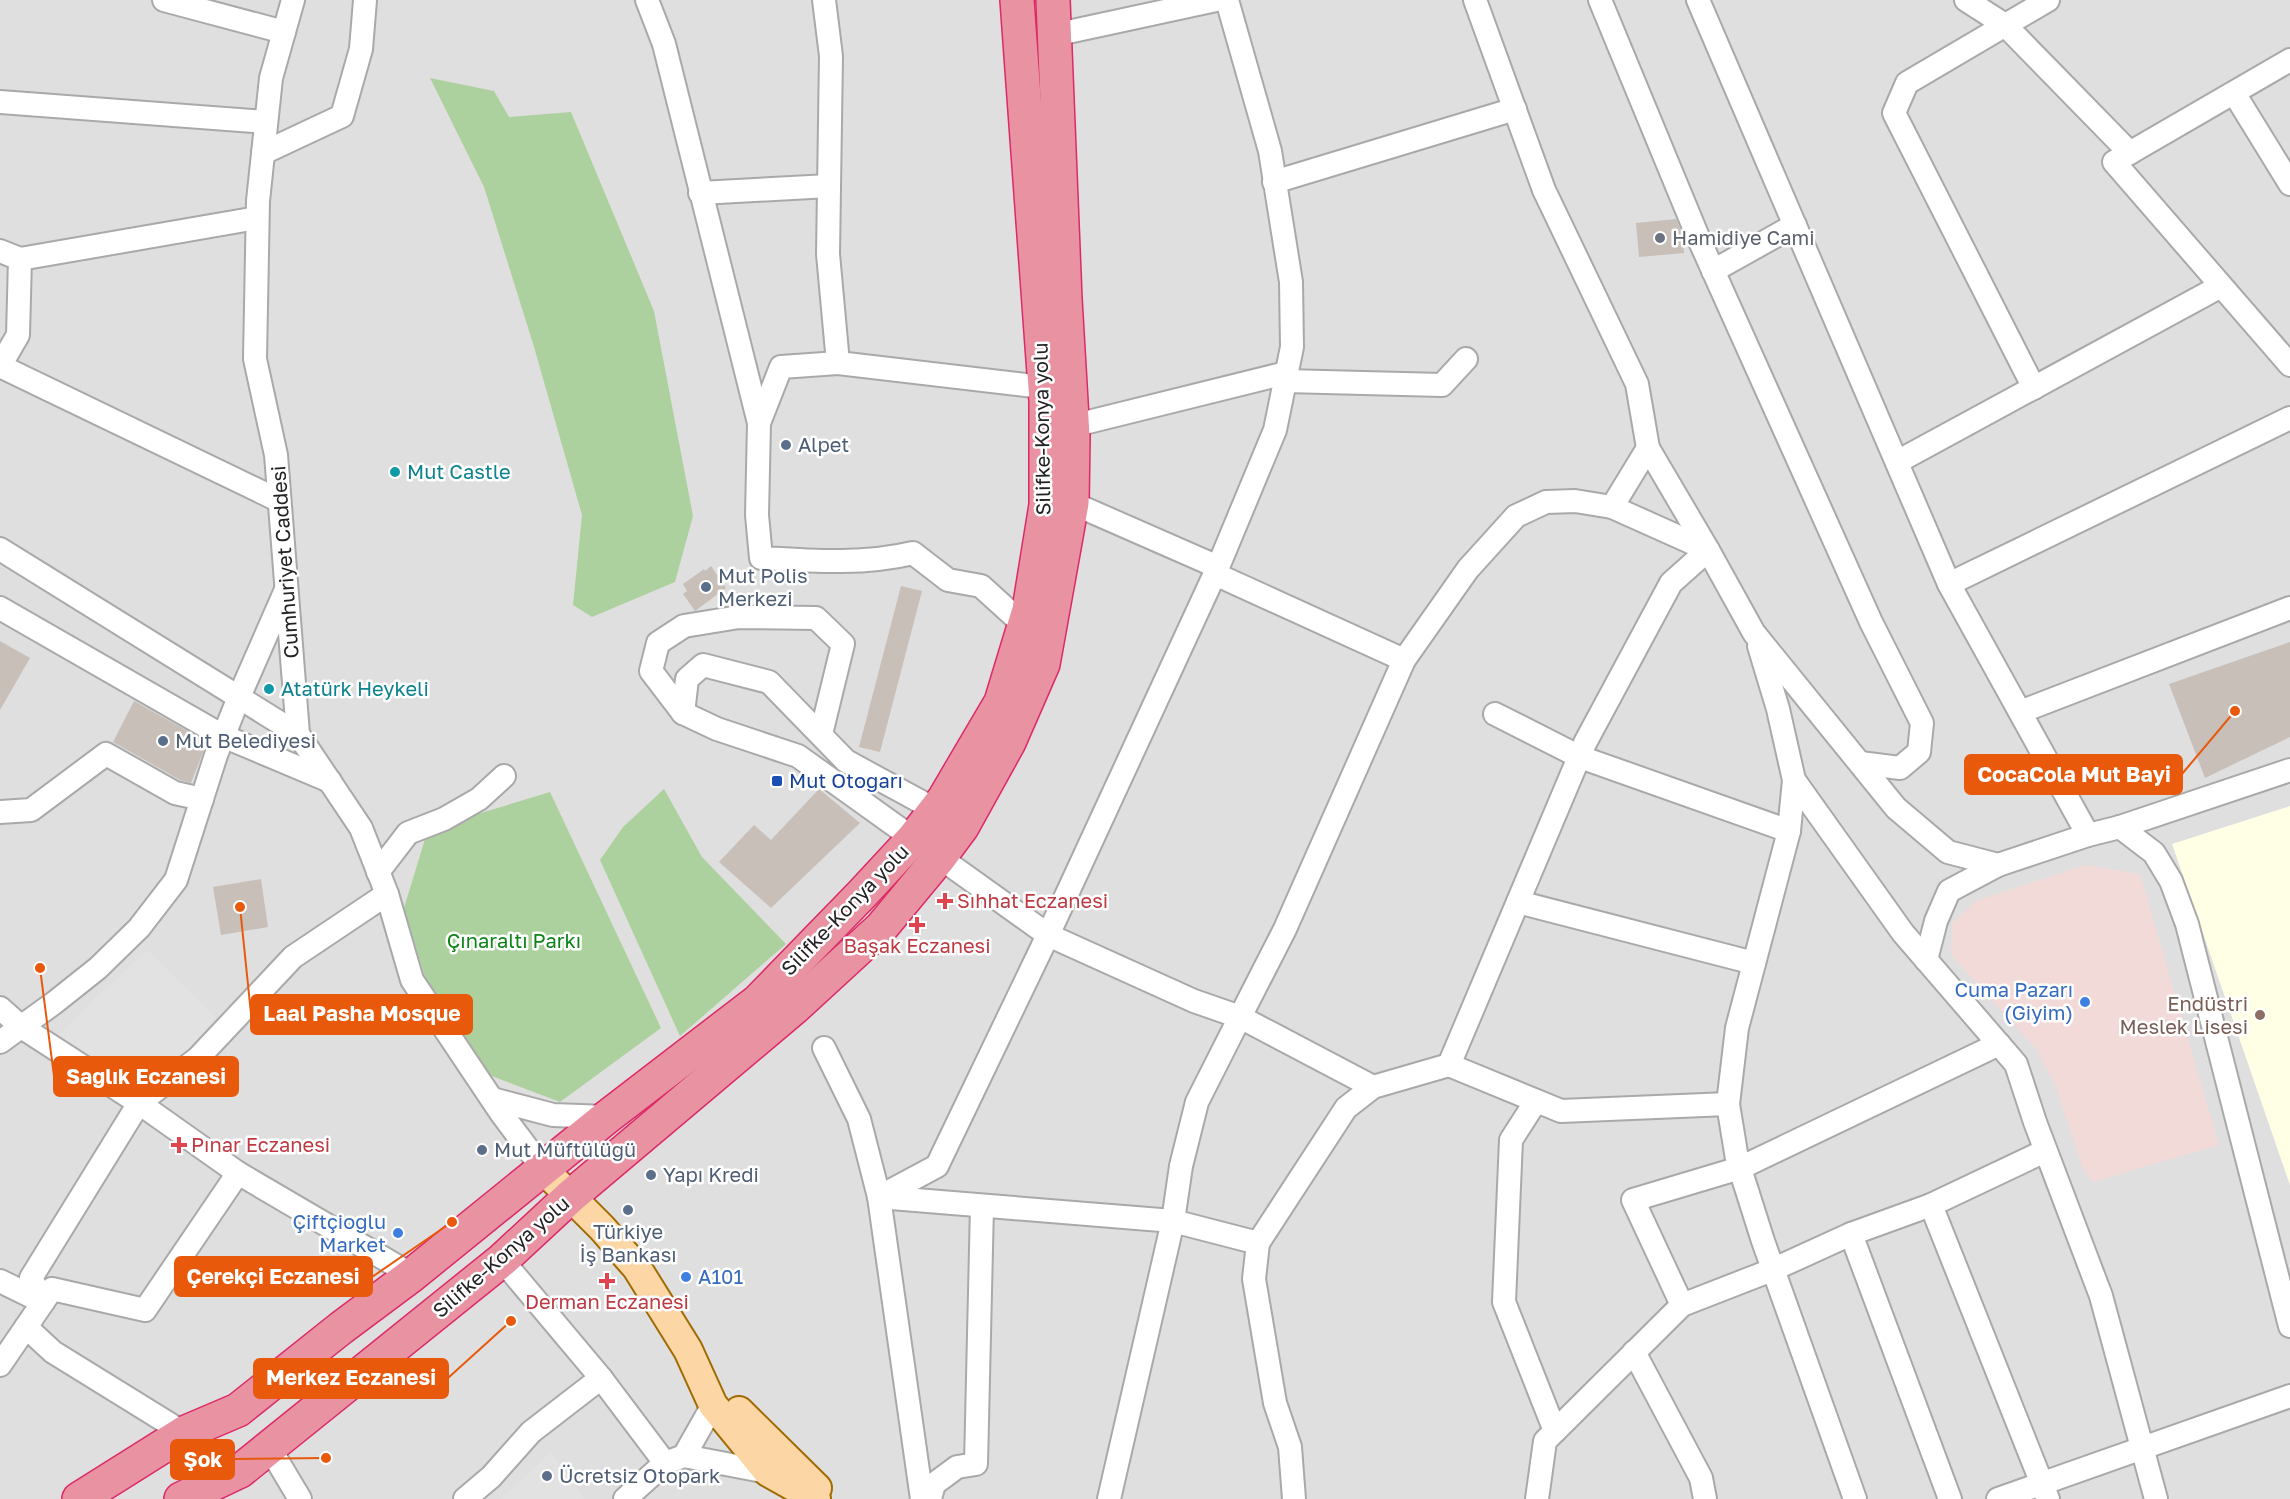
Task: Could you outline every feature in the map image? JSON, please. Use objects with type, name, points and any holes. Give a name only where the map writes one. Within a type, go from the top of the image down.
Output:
[{"type":"highway","name":"Silifke-Konya yolu","points":[[181,1499],[240,1471],[502,1260],[571,1196],[803,1000],[881,928],[962,827],[1009,742],[1043,664],[1072,503],[1072,426],[1057,388],[1017,0]]},
{"type":"highway","name":"Silifke-Konya yolu","points":[[79,1499],[184,1433],[238,1410],[412,1275],[607,1117],[758,1001],[913,839],[944,799],[1001,702],[1029,610],[1046,505],[1057,388],[1053,0]]},
{"type":"main road","points":[[543,1169],[637,1268],[688,1350],[713,1405],[768,1472],[816,1499]]},
{"type":"main road","points":[[688,1350],[736,1408],[828,1499]]},
{"type":"street","points":[[164,0],[284,32]]},
{"type":"street","name":"Cumhuriyet Caddesi","points":[[292,0],[271,78],[266,122],[257,218],[255,359],[276,455],[298,734],[362,828],[387,894],[412,980],[492,1099],[543,1169]]},
{"type":"street","points":[[263,153],[342,116],[361,49],[365,0]]},
{"type":"street","points":[[647,0],[664,44],[759,423],[757,515],[761,558],[825,562],[890,558],[913,553],[948,580],[981,586],[1024,625]]},
{"type":"street","points":[[824,0],[831,56],[828,254],[838,363]]},
{"type":"street","points":[[1054,35],[1216,0]]},
{"type":"street","points":[[879,1197],[937,1166],[1048,935],[1216,570],[1275,430],[1292,347],[1291,282],[1270,152],[1227,0]]},
{"type":"street","points":[[1475,0],[1544,190],[1637,384],[1648,448],[1754,633],[1896,808],[1948,852],[1998,865]]},
{"type":"street","points":[[1600,0],[1713,271],[1871,622],[1922,723],[1918,752],[1900,768],[1860,763]]},
{"type":"street","points":[[1698,0],[1949,584],[2088,835]]},
{"type":"street","points":[[1966,0],[2005,25],[2130,153]]},
{"type":"street","points":[[2034,388],[1894,113],[1907,82],[2048,0]]},
{"type":"street","points":[[2290,60],[2114,162],[2290,364]]},
{"type":"street","points":[[2234,93],[2290,184]]},
{"type":"street","points":[[0,102],[266,122]]},
{"type":"street","points":[[1274,182],[1515,109]]},
{"type":"street","points":[[700,193],[829,186]]},
{"type":"street","points":[[257,218],[10,255],[18,335],[0,366],[279,500]]},
{"type":"street","points":[[1713,271],[1795,225]]},
{"type":"street","points":[[1897,462],[2221,286]]},
{"type":"street","points":[[1072,426],[1286,377],[1442,385],[1466,358]]},
{"type":"street","points":[[759,423],[781,367],[838,363],[1057,388]]},
{"type":"street","points":[[1949,584],[2290,418]]},
{"type":"street","points":[[1612,507],[1648,448]]},
{"type":"street","points":[[1109,1499],[1173,1221],[1181,1167],[1197,1102],[1285,929],[1404,660],[1468,569],[1516,516],[1546,502],[1575,501],[1612,507],[1708,550]]},
{"type":"street","points":[[1072,503],[1404,660]]},
{"type":"street","points":[[0,549],[298,734]]},
{"type":"street","points":[[1449,1065],[1580,757],[1671,583],[1708,550]]},
{"type":"street","points":[[0,1042],[98,968],[139,928],[176,880],[223,736],[287,588]]},
{"type":"street","points":[[0,608],[223,736],[330,781]]},
{"type":"street","points":[[2020,712],[2290,608]]},
{"type":"street","points":[[821,734],[843,644],[816,618],[739,617],[706,622],[684,626],[658,643],[651,671],[683,713],[717,729],[798,756],[1048,935],[1194,1001],[1240,1017],[1373,1087]]},
{"type":"street","points":[[1754,633],[1778,710],[1794,780],[1789,831],[1737,1028],[1728,1104],[1740,1168],[1772,1270],[1855,1499]]},
{"type":"street","points":[[683,713],[687,679],[703,665],[769,682],[846,761],[936,808],[962,827]]},
{"type":"street","points":[[1495,714],[1580,757],[1789,831]]},
{"type":"street","points":[[0,812],[31,810],[106,754],[175,793],[202,799]]},
{"type":"street","points":[[1926,960],[1935,921],[1949,891],[1998,865],[2290,770]]},
{"type":"street","points":[[378,872],[408,833],[444,819],[479,799],[504,776]]},
{"type":"street","points":[[1794,780],[1903,933],[2016,1064],[2045,1151],[2101,1296],[2156,1499]]},
{"type":"street","points":[[2120,827],[2154,853],[2171,881],[2187,924],[2290,1326]]},
{"type":"street","points":[[43,1302],[31,1278],[139,1102],[198,1058],[293,957],[387,894]]},
{"type":"street","points":[[1518,902],[1755,963]]},
{"type":"street","points":[[0,1008],[20,1026],[139,1102],[238,1173],[412,1275]]},
{"type":"street","points":[[1682,1305],[1633,1200],[1740,1168],[1999,1044]]},
{"type":"street","points":[[824,1048],[858,1119],[879,1197],[922,1499]]},
{"type":"street","points":[[1294,1499],[1290,1447],[1275,1403],[1254,1279],[1258,1243],[1346,1108],[1373,1087],[1449,1065],[1561,1111],[1728,1104]]},
{"type":"street","points":[[492,1099],[554,1114],[607,1117]]},
{"type":"street","points":[[1536,1101],[1511,1140],[1504,1302],[1555,1431]]},
{"type":"street","points":[[1537,1499],[1545,1441],[1682,1305],[1772,1270],[1851,1234],[1931,1205],[2045,1151]]},
{"type":"street","points":[[0,1365],[52,1289],[145,1310],[238,1173]]},
{"type":"street","points":[[879,1197],[1173,1221],[1258,1243]]},
{"type":"street","points":[[1931,1205],[2046,1491]]},
{"type":"street","points":[[930,1499],[934,1484],[957,1467],[976,1464],[982,1206]]},
{"type":"street","points":[[1851,1234],[1950,1499]]},
{"type":"street","points":[[502,1260],[601,1378],[675,1459],[768,1472]]},
{"type":"street","points":[[0,1281],[43,1302]]},
{"type":"street","points":[[26,1327],[53,1352],[184,1433]]},
{"type":"street","points":[[1634,1352],[1701,1478],[1705,1499]]},
{"type":"street","points":[[465,1499],[491,1477],[531,1432],[601,1378]]},
{"type":"street","points":[[1998,1499],[2046,1491],[2142,1448],[2290,1396]]},
{"type":"street","points":[[625,1499],[675,1459],[713,1405]]},
{"type":"street","points":[[269,1447],[300,1499]]},
{"type":"shaded area","points":[[0,0],[2290,0],[2290,1499],[0,1499]]},
{"type":"shaded area","name":"Endüstri Meslek Lisesi","points":[[2290,806],[2290,1185],[2172,844]]},
{"type":"shaded area","name":"Cuma Pazarı (Giyim)","points":[[2085,865],[2140,874],[2219,1145],[2092,1182],[2083,1169],[2055,1085],[2036,1049],[1951,955],[1952,923],[1976,901]]},
{"type":"shaded area","points":[[147,950],[216,1017],[180,1060],[120,1081],[58,1034]]},
{"type":"shaded area","name":"Ücretsiz Otopark","points":[[551,1452],[584,1499],[501,1499]]},
{"type":"green space","points":[[430,78],[494,91],[509,117],[571,112],[654,311],[693,516],[675,582],[592,617],[573,605],[582,515],[534,347],[484,187]]},
{"type":"green space","points":[[664,789],[702,857],[786,944],[680,1036],[600,860],[623,827]]},
{"type":"green space","name":"Çınaraltı Parkı","points":[[550,792],[661,1028],[560,1102],[484,1073],[425,977],[404,908],[428,829]]},
{"type":"building","name":"Hamidiye Cami","points":[[1676,219],[1682,233],[1684,253],[1639,257],[1636,223]]},
{"type":"building","name":"Mut Polis Merkezi","points":[[711,566],[726,588],[695,611],[683,594],[687,591],[683,584]]},
{"type":"building","points":[[901,586],[922,591],[880,752],[859,747]]},
{"type":"building","points":[[0,641],[30,658],[0,710]]},
{"type":"building","points":[[2290,642],[2290,737],[2205,778],[2169,684]]},
{"type":"building","name":"Mut Belediyesi","points":[[134,701],[207,742],[191,783],[180,780],[113,742]]},
{"type":"building","points":[[819,789],[860,823],[771,908],[719,862],[754,825],[771,840]]},
{"type":"building","points":[[261,879],[268,927],[221,935],[213,887]]},
{"type":"place","name":"Hamidiye Cami","points":[[1660,238]]},
{"type":"place","name":"Alpet","points":[[786,445]]},
{"type":"place","name":"Mut Castle","points":[[395,472]]},
{"type":"place","name":"Mut Polis Merkezi","points":[[706,587]]},
{"type":"place","name":"Atatürk Heykeli","points":[[269,689]]},
{"type":"place","name":"CocaCola Mut Bayi","points":[[2235,711]]},
{"type":"place","name":"Mut Belediyesi","points":[[163,741]]},
{"type":"place","name":"Mut Otogarı","points":[[777,781]]},
{"type":"place","name":"Sıhhat Eczanesi","points":[[945,901]]},
{"type":"place","name":"Laal Pasha Mosque","points":[[240,907]]},
{"type":"place","name":"Başak Eczanesi","points":[[917,925]]},
{"type":"place","name":"Sağlık Eczanesi","points":[[40,968]]},
{"type":"place","name":"Cuma Pazarı (Giyim)","points":[[2085,1002]]},
{"type":"place","name":"Endüstri Meslek Lisesi","points":[[2260,1015]]},
{"type":"place","name":"Pınar Eczanesi","points":[[179,1145]]},
{"type":"place","name":"Mut Müftülüğü","points":[[482,1150]]},
{"type":"place","name":"Yapı Kredi","points":[[651,1175]]},
{"type":"place","name":"Türkiye İş Bankası","points":[[628,1210]]},
{"type":"place","name":"Çerekçi Eczanesi","points":[[452,1222]]},
{"type":"place","name":"Çiftçioğlu Market","points":[[398,1233]]},
{"type":"place","name":"A101","points":[[686,1277]]},
{"type":"place","name":"Derman Eczanesi","points":[[607,1281]]},
{"type":"place","name":"Merkez Eczanesi","points":[[511,1321]]},
{"type":"place","name":"Şok","points":[[326,1458]]},
{"type":"place","name":"Ücretsiz Otopark","points":[[547,1476]]}]
